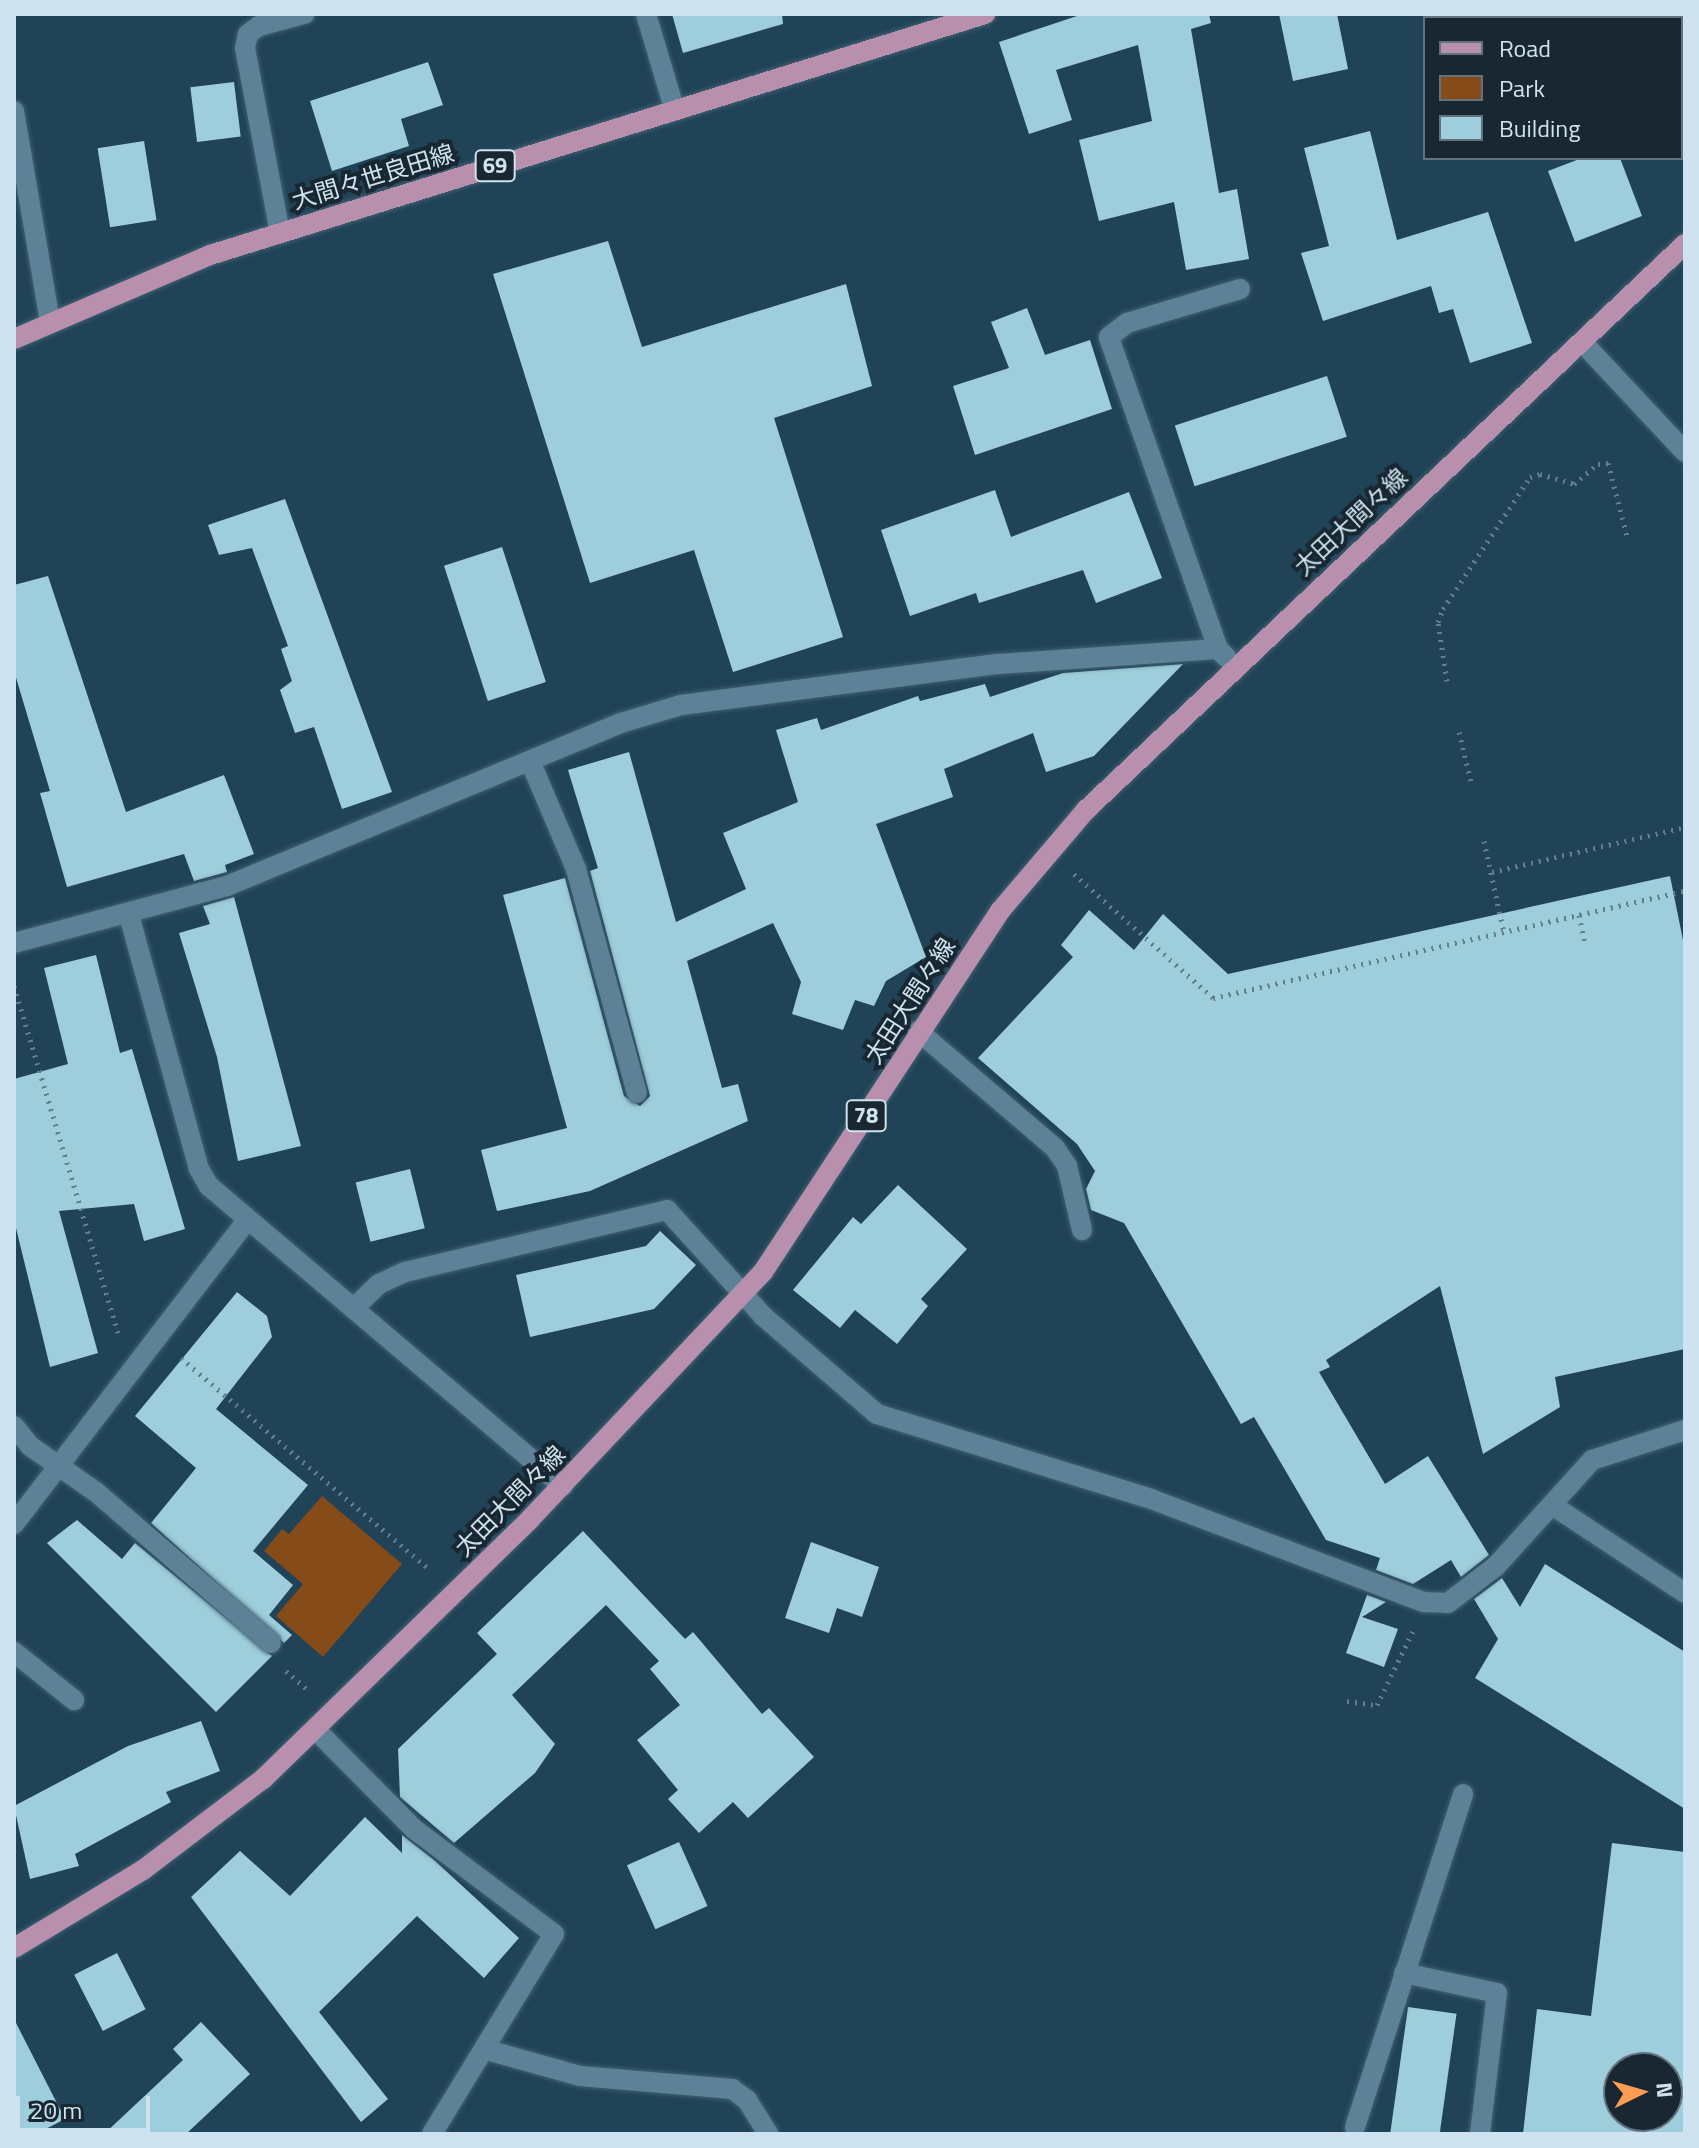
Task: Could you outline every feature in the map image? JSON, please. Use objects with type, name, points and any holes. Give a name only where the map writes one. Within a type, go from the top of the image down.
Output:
[{"type":"main road","name":"大間々世良田線","points":[[14,339],[50,321],[280,233],[985,14]]},
{"type":"main road","name":"太田大間々線","points":[[14,1948],[196,1833],[315,1729],[563,1486],[744,1294],[799,1222],[918,1031],[1000,911],[1086,810],[1234,665],[1683,250]]},
{"type":"street","points":[[280,233],[245,48],[248,34],[259,26],[304,14]]},
{"type":"street","points":[[646,14],[675,111]]},
{"type":"street","points":[[14,111],[50,321]]},
{"type":"street","points":[[1234,665],[1218,649],[1109,337],[1127,323],[1240,289]]},
{"type":"street","points":[[1583,343],[1685,452]]},
{"type":"street","points":[[14,943],[129,915],[293,862],[530,761],[681,705],[859,679],[1218,649]]},
{"type":"street","points":[[530,761],[576,869],[637,1093]]},
{"type":"street","points":[[129,915],[199,1169],[247,1220],[356,1306],[563,1486]]},
{"type":"street","points":[[918,1031],[1055,1148],[1067,1166],[1082,1230]]},
{"type":"street","points":[[356,1306],[379,1284],[405,1272],[655,1210],[667,1210],[744,1294],[877,1414],[1092,1485],[1151,1499],[1426,1601],[1448,1603],[1459,1595],[1552,1505],[1592,1460],[1685,1430]]},
{"type":"street","points":[[14,1524],[247,1220]]},
{"type":"street","points":[[14,1426],[57,1467],[96,1492],[271,1643]]},
{"type":"street","points":[[1552,1505],[1685,1593]]},
{"type":"street","points":[[14,1652],[74,1700]]},
{"type":"street","points":[[315,1729],[414,1829],[554,1934],[487,2050],[432,2134]]},
{"type":"street","points":[[1355,2127],[1463,1794]]},
{"type":"street","points":[[1404,1973],[1497,1993],[1480,2134]]},
{"type":"street","points":[[487,2050],[580,2076],[732,2089],[747,2100],[768,2134]]},
{"type":"path","points":[[1447,681],[1438,622],[1443,609],[1534,474],[1574,484],[1598,464],[1608,463],[1627,536]]},
{"type":"path","points":[[1459,732],[1472,786]]},
{"type":"path","points":[[1492,872],[1685,827]]},
{"type":"path","points":[[1484,841],[1504,933]]},
{"type":"path","points":[[1070,870],[1213,998],[1685,891]]},
{"type":"path","points":[[1579,915],[1585,944]]},
{"type":"path","points":[[14,986],[123,1349]]},
{"type":"path","points":[[171,1350],[430,1570]]},
{"type":"path","points":[[1347,1701],[1377,1705],[1426,1601]]},
{"type":"green space","points":[[322,1496],[402,1564],[323,1657],[276,1616],[303,1584],[264,1551],[282,1529],[289,1534]]},
{"type":"building","points":[[672,14],[782,14],[783,24],[683,53]]},
{"type":"building","points":[[1083,14],[1209,14],[1211,23],[1191,29],[1219,193],[1237,189],[1249,259],[1186,270],[1174,202],[1099,221],[1079,140],[1152,121],[1138,45],[1056,70],[1072,120],[1029,134],[999,42]]},
{"type":"building","points":[[1279,14],[1337,14],[1348,69],[1293,81]]},
{"type":"building","points":[[428,62],[443,105],[401,119],[409,146],[332,171],[310,101]]},
{"type":"building","points":[[234,82],[241,137],[197,142],[190,87]]},
{"type":"building","points":[[1370,131],[1397,240],[1488,212],[1532,343],[1470,363],[1453,309],[1439,313],[1431,286],[1323,321],[1301,253],[1329,246],[1304,148]]},
{"type":"building","points":[[144,141],[157,220],[110,227],[98,148]]},
{"type":"building","points":[[1577,160],[1621,160],[1642,216],[1575,242],[1548,171]]},
{"type":"building","points":[[608,241],[642,347],[846,284],[872,386],[774,418],[843,637],[733,672],[694,550],[590,583],[493,274]]},
{"type":"building","points":[[1027,308],[1045,355],[1090,340],[1112,409],[975,455],[953,386],[1009,368],[991,322]]},
{"type":"building","points":[[1327,376],[1347,437],[1195,486],[1175,425]]},
{"type":"building","points":[[995,490],[1011,537],[1129,492],[1162,578],[1096,603],[1083,570],[979,603],[976,593],[910,616],[881,530]]},
{"type":"building","points":[[285,499],[392,792],[342,809],[314,727],[295,733],[280,690],[292,681],[281,649],[288,646],[252,548],[219,555],[208,525]]},
{"type":"building","points":[[502,547],[546,682],[488,701],[444,566]]},
{"type":"building","points":[[48,576],[126,812],[224,775],[254,854],[225,865],[227,872],[194,881],[184,854],[67,887],[40,793],[50,791],[14,671],[14,585]]},
{"type":"building","points":[[1183,664],[1094,756],[1046,772],[1033,733],[944,769],[953,797],[876,824],[926,957],[886,981],[874,1006],[855,1000],[843,1030],[792,1014],[801,982],[773,923],[687,961],[722,1088],[738,1084],[748,1121],[590,1191],[497,1211],[481,1150],[567,1128],[503,895],[565,878],[624,1096],[640,1106],[650,1096],[590,871],[598,868],[568,770],[629,752],[676,922],[746,889],[723,833],[798,802],[776,730],[817,718],[821,730],[918,696],[920,701],[985,684],[990,697],[1063,673]]},
{"type":"building","points":[[1670,876],[1685,950],[1685,1349],[1555,1377],[1560,1407],[1483,1454],[1440,1286],[1326,1360],[1330,1367],[1319,1372],[1385,1484],[1428,1456],[1489,1555],[1461,1577],[1451,1560],[1413,1584],[1376,1570],[1380,1558],[1326,1540],[1254,1417],[1241,1424],[1124,1223],[1091,1210],[1086,1189],[1095,1171],[1077,1144],[978,1058],[1073,957],[1061,945],[1089,910],[1134,950],[1163,914],[1228,974]]},
{"type":"building","points":[[234,897],[301,1146],[238,1161],[217,1057],[179,933],[210,924],[203,906]]},
{"type":"building","points":[[96,955],[120,1053],[132,1049],[185,1229],[144,1241],[134,1204],[59,1211],[98,1353],[50,1367],[14,1220],[14,1079],[68,1064],[44,968]]},
{"type":"building","points":[[410,1169],[425,1228],[370,1242],[356,1183]]},
{"type":"building","points":[[898,1185],[967,1249],[921,1299],[928,1306],[897,1344],[855,1310],[840,1328],[793,1290],[853,1217],[861,1224]]},
{"type":"building","points":[[660,1231],[696,1265],[654,1309],[530,1337],[516,1275],[646,1246]]},
{"type":"building","points":[[237,1292],[267,1316],[272,1337],[216,1409],[308,1485],[253,1551],[293,1585],[269,1615],[292,1635],[284,1643],[151,1523],[196,1468],[135,1416]]},
{"type":"building","points":[[77,1520],[122,1559],[135,1543],[272,1656],[216,1712],[47,1543]]},
{"type":"building","points":[[583,1531],[685,1639],[693,1632],[762,1714],[769,1708],[814,1757],[748,1818],[733,1802],[699,1833],[668,1799],[678,1790],[637,1740],[680,1705],[650,1669],[659,1661],[606,1605],[512,1695],[555,1744],[535,1773],[454,1843],[400,1797],[398,1749],[497,1654],[477,1633]]},
{"type":"building","points":[[811,1542],[879,1567],[862,1617],[837,1608],[829,1633],[785,1618]]},
{"type":"building","points":[[1545,1564],[1685,1652],[1685,1809],[1475,1678],[1498,1639],[1474,1599],[1502,1578],[1520,1607]]},
{"type":"building","points":[[1367,1595],[1386,1602],[1362,1617],[1398,1629],[1384,1667],[1346,1653]]},
{"type":"building","points":[[201,1721],[220,1771],[166,1792],[171,1802],[75,1854],[79,1866],[30,1879],[14,1806],[128,1746]]},
{"type":"building","points":[[365,1817],[402,1853],[402,1835],[434,1860],[519,1938],[484,1978],[417,1916],[319,2012],[388,2099],[361,2122],[191,1897],[240,1851],[290,1896]]},
{"type":"building","points":[[679,1842],[707,1906],[655,1929],[627,1865]]},
{"type":"building","points":[[1612,1843],[1685,1852],[1685,2134],[1523,2134],[1537,2009],[1591,2016]]},
{"type":"building","points":[[117,1953],[146,2009],[103,2031],[74,1975]]},
{"type":"building","points":[[1408,2007],[1457,2014],[1440,2134],[1390,2134]]},
{"type":"building","points":[[14,2019],[65,2119],[36,2134],[14,2134]]},
{"type":"building","points":[[201,2022],[250,2074],[186,2134],[104,2134],[183,2060],[173,2049]]}]
